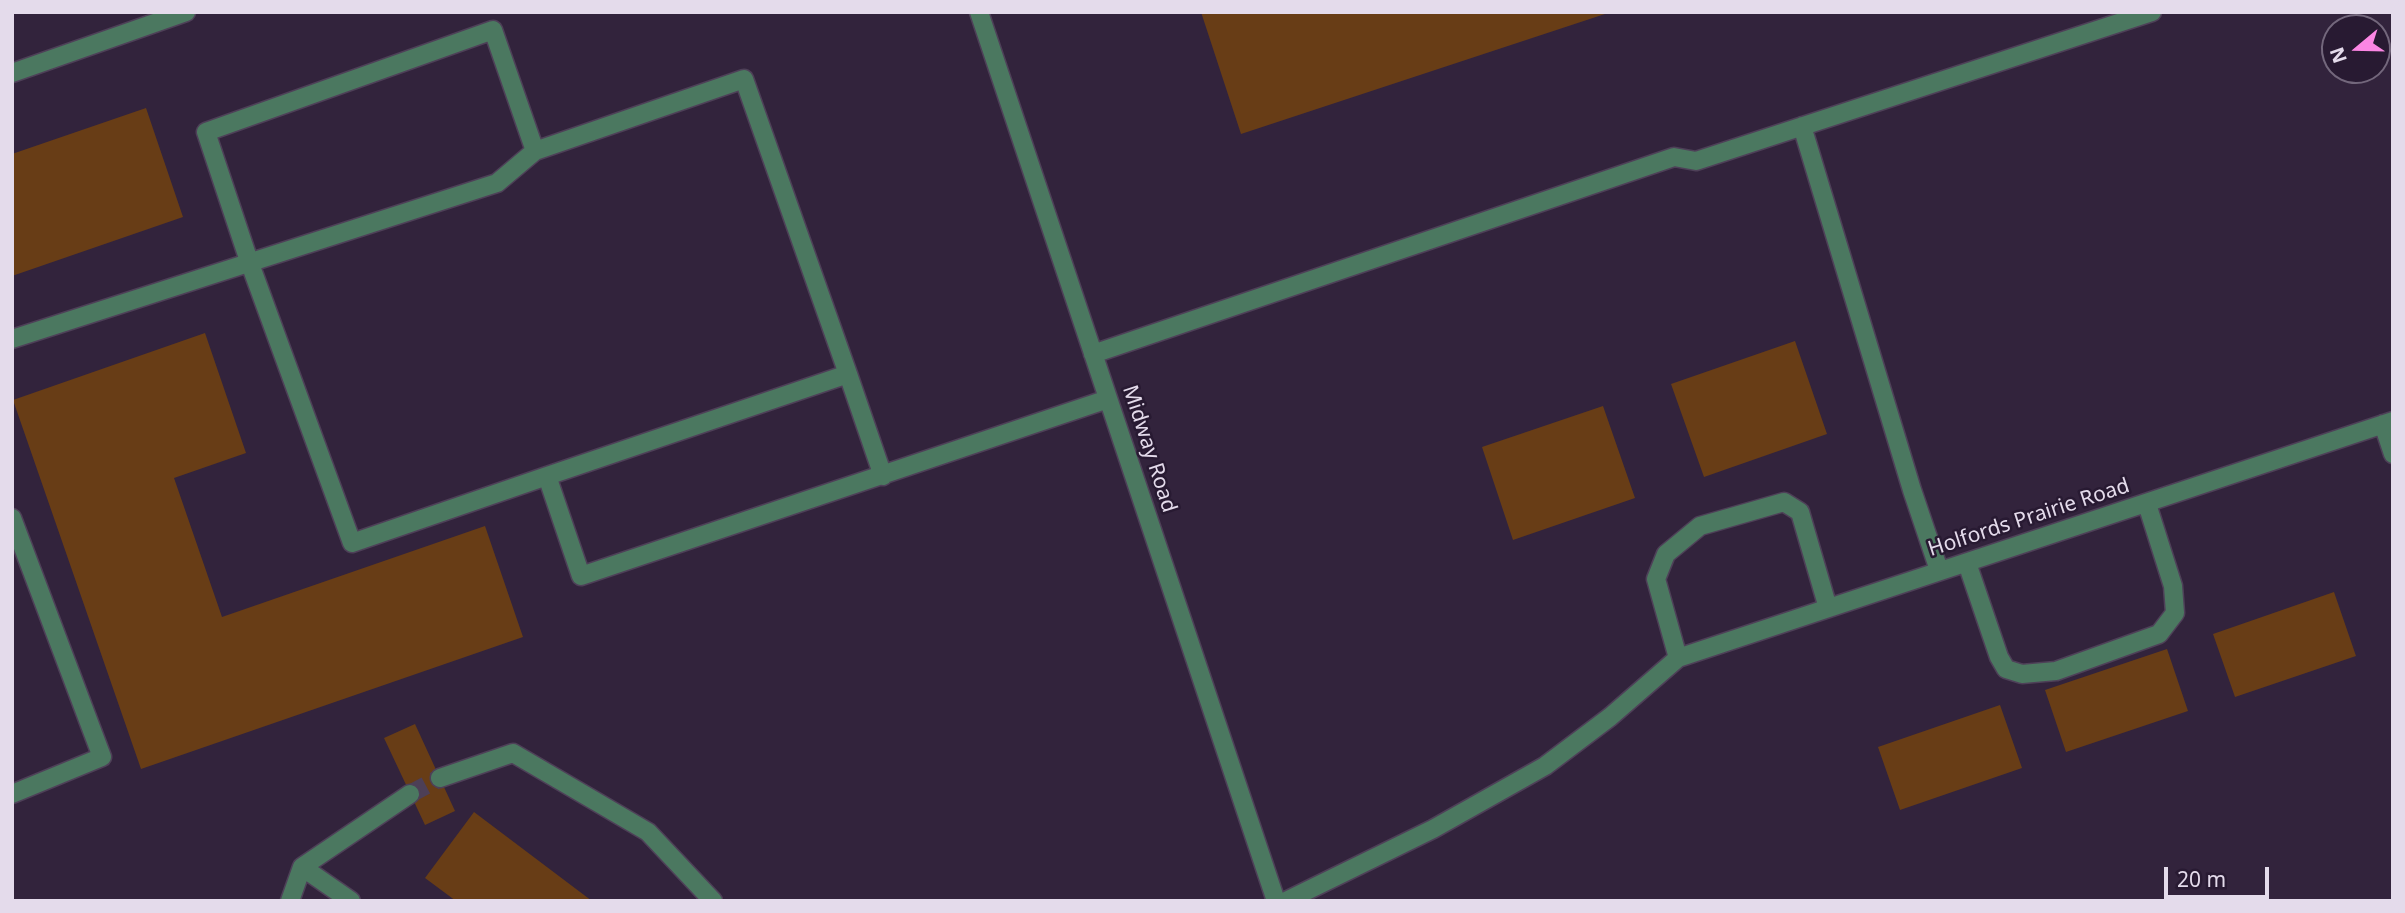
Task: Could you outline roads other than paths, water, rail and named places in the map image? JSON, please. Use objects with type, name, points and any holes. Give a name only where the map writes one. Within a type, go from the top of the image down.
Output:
[{"type":"street","points":[[12,73],[186,12]]},
{"type":"street","name":"Midway Road","points":[[979,12],[1276,901]]},
{"type":"street","points":[[1094,354],[1674,157],[1696,162],[2152,12]]},
{"type":"street","points":[[535,151],[492,30],[206,132],[249,261],[352,543],[848,374]]},
{"type":"street","points":[[12,339],[497,183],[535,151],[744,79],[883,476]]},
{"type":"street","points":[[1802,126],[1912,490],[1939,570]]},
{"type":"street","points":[[547,476],[581,576],[1108,399]]},
{"type":"street","points":[[2388,423],[2393,454]]},
{"type":"street","name":"Holfords Prairie Road","points":[[1678,658],[2388,423]]},
{"type":"street","points":[[1286,901],[1433,829],[1545,766],[1610,717],[1678,658],[1656,579],[1666,554],[1700,526],[1784,502],[1800,513],[1828,608]]},
{"type":"street","points":[[1967,563],[1999,657],[2006,669],[2022,674],[2056,671],[2159,634],[2175,613],[2173,586],[2147,504]]},
{"type":"street","points":[[12,518],[102,757],[12,794]]},
{"type":"street","points":[[440,778],[513,752],[648,832],[713,901]]},
{"type":"street","points":[[290,901],[302,867],[410,794]]},
{"type":"street","points":[[302,867],[351,901]]},
{"type":"tunnel","points":[[410,794],[440,778]]}]
